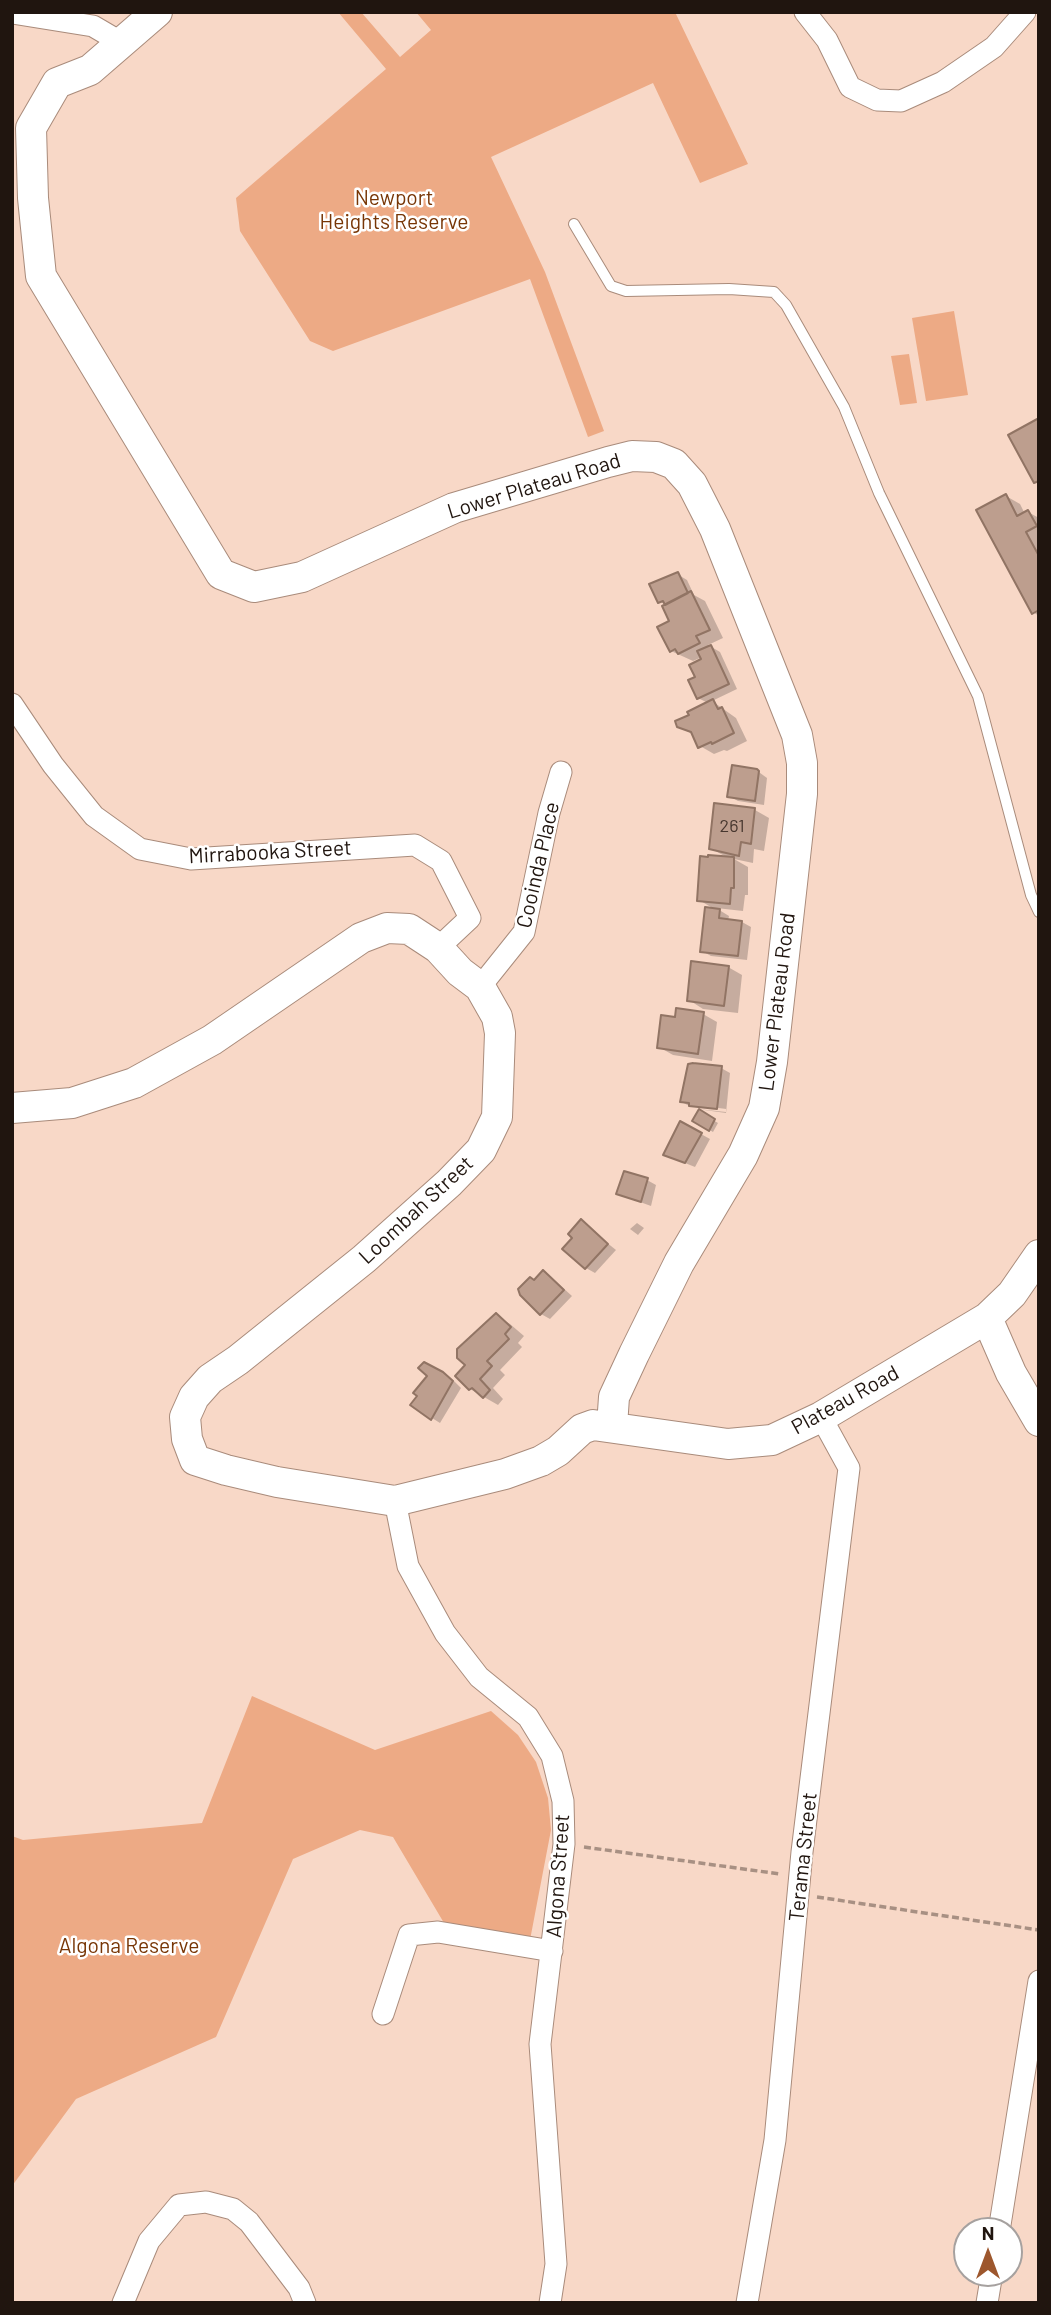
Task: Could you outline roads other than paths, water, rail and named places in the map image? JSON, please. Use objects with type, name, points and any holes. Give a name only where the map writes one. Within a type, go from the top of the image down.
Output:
[{"type":"street","name":"Lower Plateau Road","points":[[157,12],[90,71],[57,83],[31,128],[33,198],[41,276],[221,574],[254,587],[302,577],[454,508],[608,462],[632,456],[656,457],[674,464],[692,484],[715,528],[797,735],[802,764],[802,794],[772,1062],[764,1108],[743,1154],[679,1263],[634,1354],[614,1397],[612,1426]]},
{"type":"street","points":[[805,12],[827,40],[850,87],[877,100],[901,101],[943,82],[994,47],[1025,12]]},
{"type":"street","points":[[12,13],[93,26],[122,43]]},
{"type":"street","name":"Mirrabooka Street","points":[[12,704],[53,765],[94,816],[140,849],[191,859],[415,845],[441,860],[470,918],[438,948]]},
{"type":"street","name":"Cooinda Place","points":[[480,987],[524,932],[549,813],[561,772]]},
{"type":"street","name":"Loombah Street","points":[[12,1108],[72,1103],[134,1083],[212,1040],[361,938],[387,928],[409,929],[438,948],[460,972],[480,987],[497,1017],[500,1033],[497,1118],[481,1150],[449,1183],[364,1259],[260,1343],[210,1379],[194,1397],[185,1417],[187,1439],[195,1460],[277,1482],[395,1501],[505,1474],[541,1461],[558,1451],[582,1429],[593,1425],[612,1426]]},
{"type":"street","name":"Plateau Road","points":[[612,1426],[728,1444],[772,1440],[821,1417],[987,1318],[1012,1294],[1039,1255]]},
{"type":"street","points":[[987,1318],[1011,1373],[1039,1421]]},
{"type":"street","name":"Terama Street","points":[[747,2303],[775,2140],[801,1864],[849,1468],[821,1417]]},
{"type":"street","name":"Algona Street","points":[[395,1501],[408,1566],[445,1633],[479,1677],[528,1717],[552,1756],[563,1801],[564,1844],[540,2044],[556,2264],[550,2303]]},
{"type":"street","points":[[383,2014],[409,1935],[438,1932],[552,1951]]},
{"type":"street","points":[[1001,2217],[1039,1981]]},
{"type":"street","points":[[124,2303],[149,2241],[179,2205],[206,2202],[233,2210],[249,2222],[299,2288],[305,2303]]},
{"type":"lane","points":[[574,225],[611,286],[626,291],[729,289],[774,292],[786,305],[844,407],[879,493],[978,696],[1031,895],[1039,912]]},
{"type":"park label","name":"Newport Heights Reserve","points":[[394,210]]},
{"type":"park label","name":"Algona Reserve","points":[[129,1946]]}]
